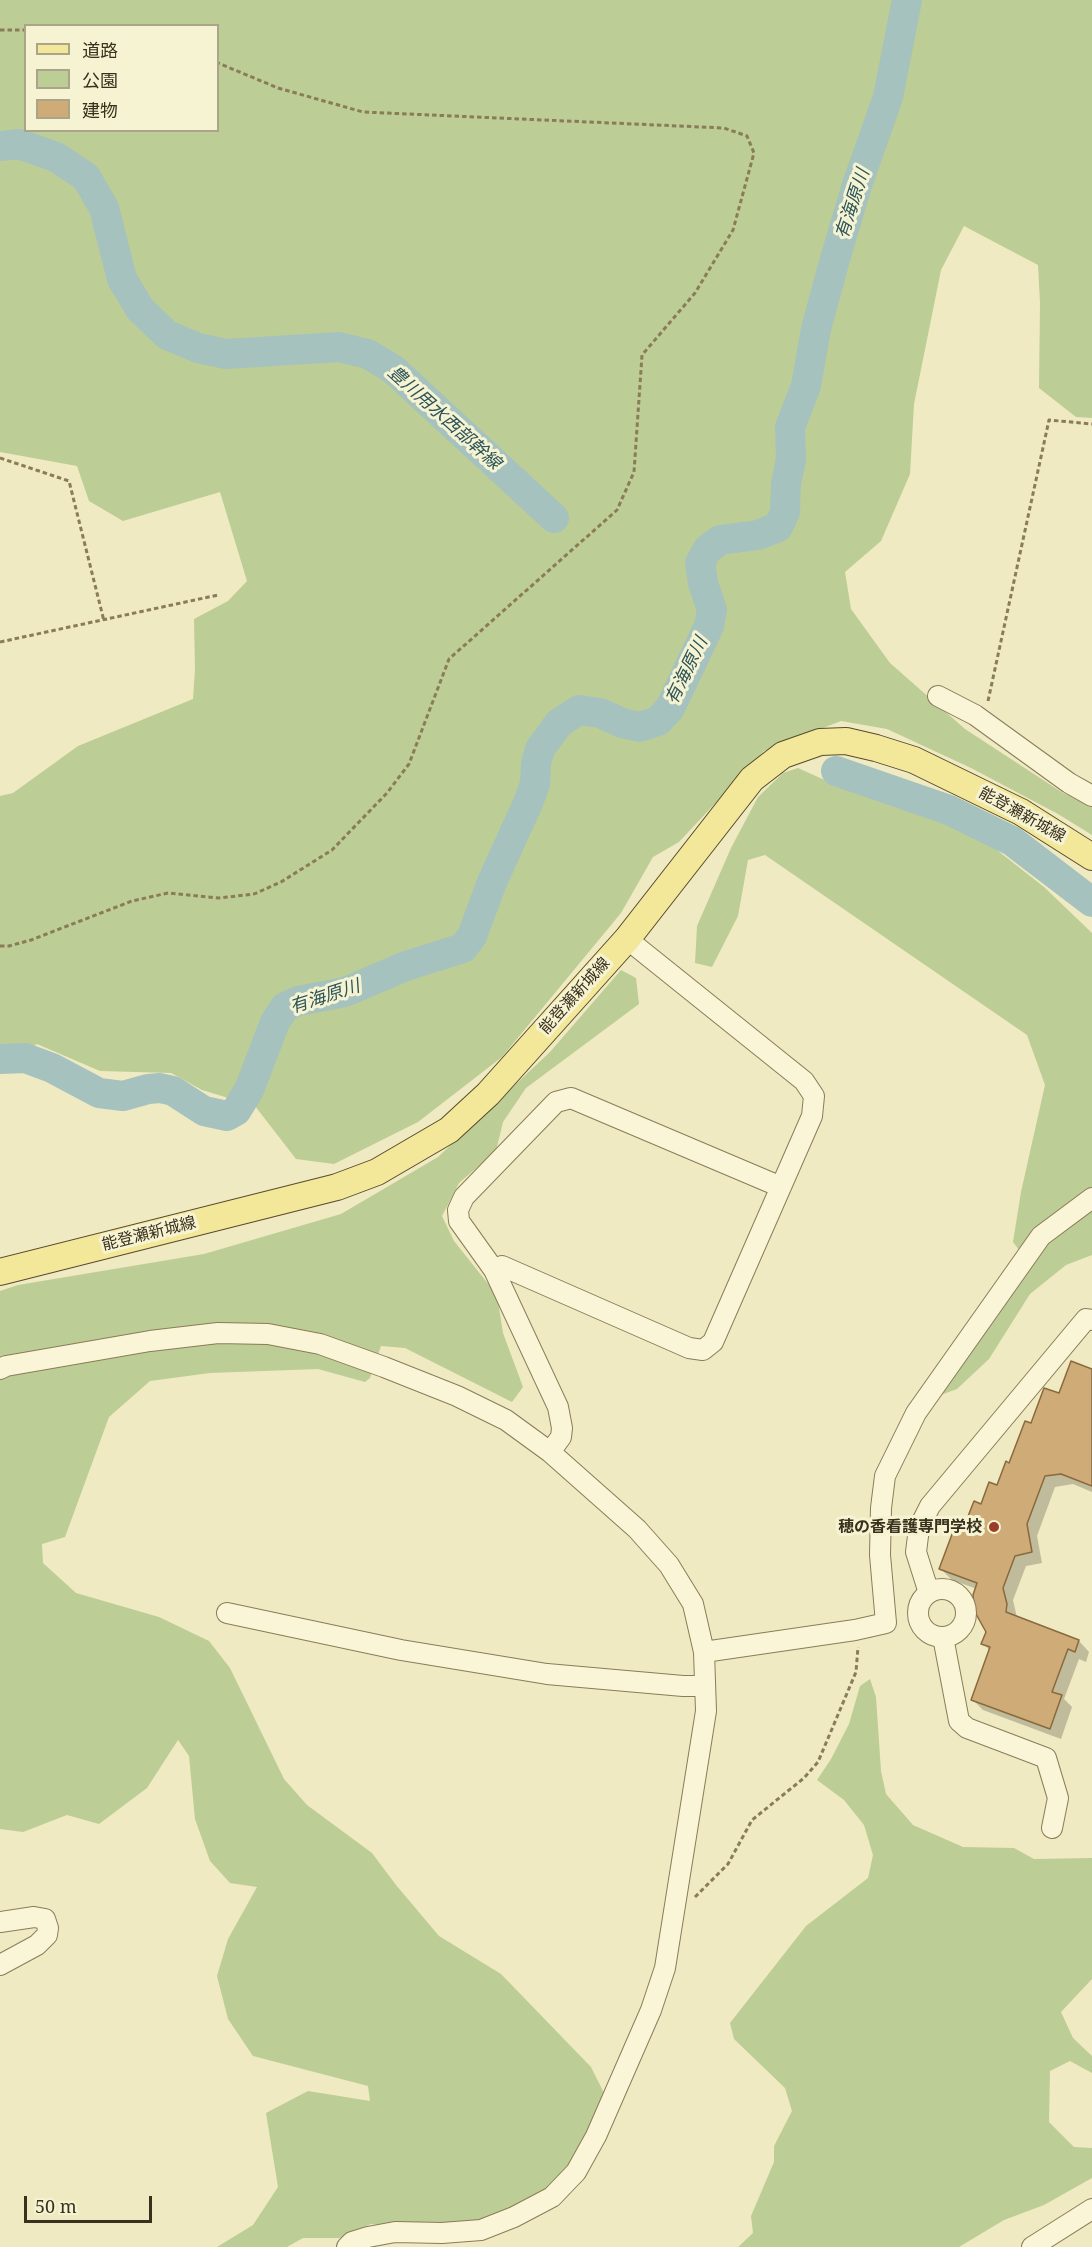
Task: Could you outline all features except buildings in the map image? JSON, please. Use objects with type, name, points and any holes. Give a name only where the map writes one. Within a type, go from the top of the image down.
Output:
[{"type":"main road","name":"能登瀬新城線","points":[[0,1272],[337,1186],[377,1172],[449,1130],[488,1094],[627,939],[752,779],[783,755],[820,742],[846,741],[914,760],[1021,812],[1092,857]]},
{"type":"street","points":[[938,696],[982,720],[1070,783],[1092,796]]},
{"type":"street","points":[[494,1270],[502,1266],[689,1348],[703,1350],[713,1342],[812,1116],[814,1096],[804,1081],[627,939]]},
{"type":"street","points":[[550,1452],[561,1437],[562,1428],[558,1407],[494,1270],[459,1221],[458,1210],[464,1197],[556,1102],[571,1098],[781,1187]]},
{"type":"street","points":[[886,1623],[880,1555],[881,1508],[885,1476],[916,1413],[1041,1236],[1092,1198]]},
{"type":"street","points":[[928,1593],[916,1551],[919,1528],[930,1506],[1086,1319],[1092,1320]]},
{"type":"street","points":[[0,1369],[6,1366],[150,1341],[218,1333],[268,1334],[320,1344],[457,1396],[506,1420],[550,1452],[637,1528],[669,1565],[693,1604],[704,1652],[706,1711],[677,1903],[665,1968],[651,2010],[596,2136],[576,2172],[552,2197],[513,2217],[481,2230],[442,2233],[394,2232],[368,2237],[352,2242],[346,2247]]},
{"type":"street","points":[[944,1589],[952,1592],[964,1604],[966,1612],[962,1626],[951,1635],[943,1637],[929,1633],[923,1628],[918,1615],[919,1606],[928,1593],[944,1589]]},
{"type":"street","points":[[227,1613],[401,1650],[547,1674],[705,1686]]},
{"type":"street","points":[[704,1652],[855,1630],[918,1615]]},
{"type":"street","points":[[943,1637],[958,1720],[967,1728],[1046,1758],[1058,1798],[1052,1828]]},
{"type":"street","points":[[0,1922],[33,1917],[45,1919],[48,1928],[47,1935],[37,1945],[0,1965]]},
{"type":"street","points":[[1032,2247],[1092,2209]]},
{"type":"path","points":[[0,30],[24,30]]},
{"type":"path","points":[[0,946],[31,940],[132,901],[168,893],[219,898],[254,894],[281,882],[332,850],[379,801],[409,764],[449,659],[617,510],[634,472],[642,355],[695,292],[733,230],[754,153],[747,136],[724,128],[363,112],[278,88],[219,63]]},
{"type":"path","points":[[982,720],[986,712],[1049,420],[1092,424]]},
{"type":"path","points":[[0,458],[69,481],[104,621]]},
{"type":"path","points":[[0,642],[218,595]]},
{"type":"path","points":[[677,1903],[690,1902],[707,1887],[728,1864],[752,1820],[804,1778],[818,1762],[856,1672],[858,1648],[855,1630]]},
{"type":"green space","points":[[0,0],[1092,0],[1092,418],[1076,417],[1039,388],[1038,265],[964,226],[941,270],[914,404],[910,474],[881,541],[845,572],[851,609],[890,663],[965,729],[1063,793],[1092,804],[1092,835],[1058,814],[971,768],[887,729],[841,721],[764,751],[679,842],[653,857],[621,913],[502,1057],[418,1122],[334,1164],[296,1159],[255,1106],[202,1090],[171,1073],[100,1071],[37,1044],[0,1068],[0,796],[13,793],[78,746],[193,699],[194,619],[228,601],[247,581],[220,492],[123,521],[89,501],[77,466],[0,452]]},
{"type":"green space","points":[[798,768],[838,786],[974,832],[1044,887],[1092,933],[1092,1255],[1066,1265],[1030,1294],[989,1359],[957,1389],[938,1396],[1028,1262],[1013,1242],[1021,1192],[1045,1085],[1027,1035],[765,855],[748,860],[738,916],[712,967],[695,963],[697,926],[731,848],[758,797],[783,773]]},
{"type":"green space","points":[[621,970],[636,978],[639,1004],[526,1088],[503,1122],[496,1151],[459,1183],[442,1216],[454,1241],[497,1295],[503,1333],[523,1387],[512,1402],[405,1348],[381,1346],[370,1378],[365,1382],[318,1369],[210,1373],[150,1381],[109,1417],[65,1537],[42,1544],[43,1563],[76,1593],[159,1617],[209,1641],[230,1668],[284,1779],[307,1805],[372,1853],[439,1936],[501,1974],[591,2067],[604,2093],[594,2130],[573,2166],[524,2208],[476,2223],[421,2229],[371,2224],[340,2238],[303,2238],[287,2247],[217,2247],[253,2225],[278,2187],[266,2113],[308,2091],[370,2101],[368,2086],[253,2056],[228,2019],[217,1976],[228,1939],[257,1887],[230,1883],[210,1861],[195,1819],[189,1756],[178,1740],[147,1788],[99,1824],[67,1815],[23,1832],[0,1829],[0,1291],[18,1285],[204,1254],[341,1214],[438,1157],[550,1052]]},
{"type":"green space","points":[[870,1679],[876,1697],[881,1771],[886,1794],[913,1825],[963,1847],[1014,1848],[1034,1859],[1092,1858],[1092,1979],[1061,2012],[1073,2038],[1092,2056],[1092,2073],[1070,2061],[1050,2071],[1049,2122],[1074,2147],[1092,2148],[1092,2178],[1044,2205],[1004,2220],[959,2247],[738,2247],[753,2233],[751,2216],[774,2162],[774,2146],[792,2111],[785,2088],[734,2039],[730,2023],[806,1926],[868,1878],[873,1855],[864,1825],[844,1800],[817,1780],[849,1724],[860,1686]]},
{"type":"waterway","name":"有海原川","points":[[0,1059],[25,1058],[52,1068],[99,1093],[123,1096],[148,1089],[160,1088],[173,1091],[204,1111],[227,1116],[236,1111],[249,1090],[275,1022],[285,1007],[298,1001],[345,992],[406,966],[463,948],[472,936],[492,882],[528,803],[535,784],[536,763],[540,749],[559,723],[579,710],[600,713],[622,723],[639,727],[658,721],[670,708],[709,626],[712,610],[703,583],[700,563],[707,550],[720,540],[758,535],[778,527],[785,512],[786,484],[791,459],[790,427],[806,386],[816,329],[835,259],[857,185],[888,97],[907,0]]},
{"type":"waterway","name":"豊川用水西部幹線","points":[[0,146],[19,144],[56,157],[86,177],[104,208],[122,279],[140,309],[167,335],[198,348],[226,354],[339,347],[368,354],[394,370],[554,518]]},
{"type":"waterway","name":"豊川用水西部幹線","points":[[836,771],[949,810],[1012,841],[1092,902]]},
{"type":"place","name":"穂の香看護専門学校","points":[[994,1527]]}]
